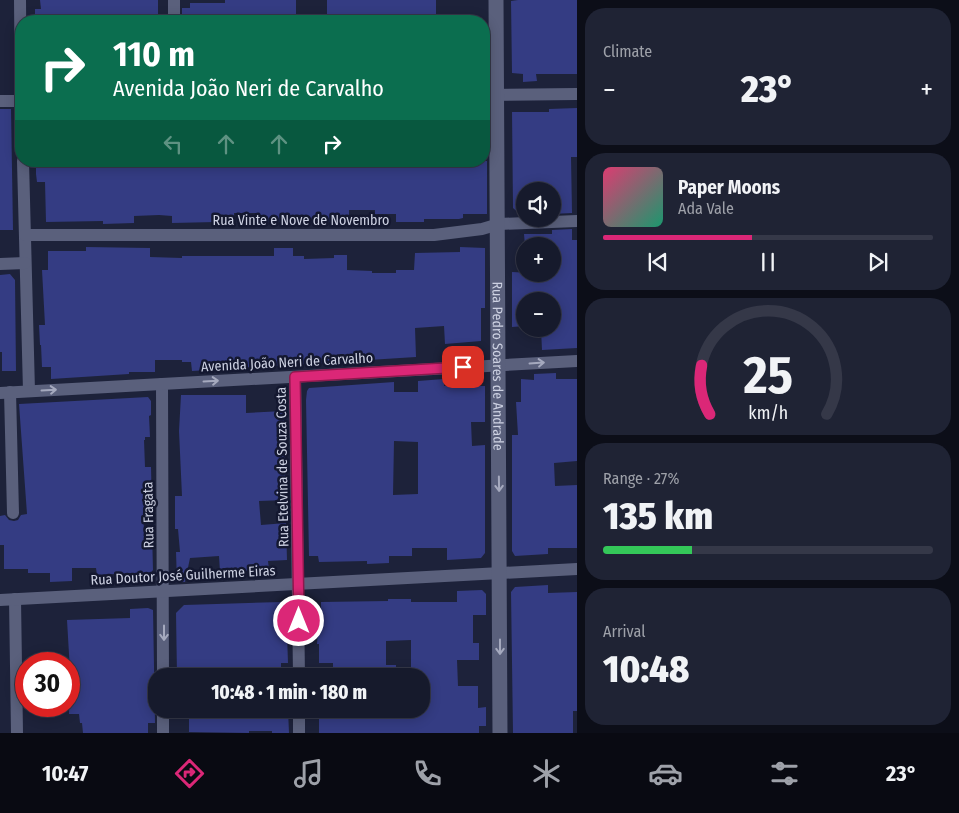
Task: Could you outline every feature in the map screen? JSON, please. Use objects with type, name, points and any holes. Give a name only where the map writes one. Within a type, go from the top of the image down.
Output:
[{"type":"street","points":[[20,0],[20,15]]},
{"type":"street","points":[[174,0],[174,15]]},
{"type":"street","name":"Rua Pedro Soares de Andrade","points":[[496,0],[491,95],[499,224],[500,733]]},
{"type":"street","points":[[491,95],[576,94]]},
{"type":"street","points":[[0,102],[15,101]]},
{"type":"street","points":[[23,167],[29,391]]},
{"type":"street","name":"Rua Vinte e Nove de Novembro","points":[[25,235],[434,235],[482,230],[499,224],[576,221]]},
{"type":"street","points":[[0,264],[25,263]]},
{"type":"street","name":"Avenida João Neri de Carvalho","points":[[5,392],[576,361]]},
{"type":"street","name":"Rua Etelvina de Souza Costa","points":[[295,377],[299,668]]},
{"type":"street","name":"Rua Fragata","points":[[162,384],[163,668]]},
{"type":"street","points":[[5,392],[13,513]]},
{"type":"street","name":"Rua Doutor José Guilherme Eiras","points":[[0,600],[576,569]]},
{"type":"street","points":[[16,599],[17,733]]},
{"type":"street","points":[[163,718],[163,733]]},
{"type":"street","points":[[299,718],[299,733]]},
{"type":"building","points":[[40,0],[158,0],[158,15],[35,15],[35,9],[41,9]]},
{"type":"building","points":[[225,0],[296,0],[296,15],[182,15],[182,8],[190,8],[190,3],[225,3]]},
{"type":"building","points":[[327,0],[436,0],[436,15],[327,15]]},
{"type":"building","points":[[577,0],[577,74],[536,74],[537,81],[523,82],[523,74],[512,73],[511,1]]},
{"type":"building","points":[[577,108],[577,157],[571,157],[572,213],[561,214],[561,182],[516,182],[516,211],[513,208],[512,112],[549,112],[549,109]]},
{"type":"building","points":[[0,109],[11,109],[13,230],[0,230]]},
{"type":"building","points":[[36,167],[487,167],[487,214],[463,214],[463,218],[459,219],[424,219],[424,222],[396,222],[396,214],[375,214],[375,210],[349,210],[349,222],[260,222],[260,213],[234,213],[234,216],[216,216],[216,222],[172,223],[172,216],[159,215],[134,216],[134,223],[103,224],[103,221],[46,222],[45,182],[37,182]]},
{"type":"building","points":[[572,229],[572,240],[577,240],[577,348],[542,350],[541,337],[561,337],[561,292],[516,292],[516,327],[512,327],[512,272],[516,272],[516,282],[561,282],[561,237],[524,237],[524,234],[552,234],[552,230]]},
{"type":"building","points":[[86,247],[150,248],[150,257],[182,258],[182,256],[274,256],[274,248],[293,248],[293,256],[304,256],[304,259],[334,258],[334,255],[347,255],[347,270],[372,271],[372,273],[396,273],[396,270],[414,270],[415,253],[460,252],[460,247],[485,248],[485,308],[481,308],[481,341],[445,344],[444,326],[415,328],[416,357],[192,371],[191,362],[155,360],[155,372],[129,372],[129,374],[51,379],[51,367],[42,367],[40,345],[39,325],[45,325],[42,270],[48,270],[48,251],[86,251]]},
{"type":"building","points":[[10,274],[15,280],[16,371],[2,371],[2,352],[0,352],[0,275]]},
{"type":"building","points":[[556,373],[556,379],[577,379],[577,461],[554,463],[555,486],[577,485],[577,548],[548,548],[548,554],[515,556],[512,551],[512,435],[518,435],[516,402],[521,402],[521,379],[534,380],[534,374]]},
{"type":"building","points":[[444,379],[444,386],[473,384],[473,386],[485,386],[485,422],[471,422],[472,446],[485,445],[485,553],[481,558],[447,560],[447,548],[412,548],[412,556],[389,556],[389,563],[367,564],[367,561],[319,562],[318,556],[309,556],[307,391],[309,388],[394,382],[394,392],[418,392],[418,381]],"holes":[[[394,441],[418,442],[418,494],[393,495]]]},
{"type":"building","points":[[181,395],[246,395],[246,413],[284,411],[286,500],[259,501],[261,525],[286,523],[287,560],[268,561],[269,570],[220,572],[219,556],[190,558],[185,582],[177,582],[176,552],[180,552],[178,529],[175,529],[175,496],[182,496],[179,431]]},
{"type":"building","points":[[148,397],[151,401],[151,415],[149,416],[150,437],[145,437],[144,440],[145,467],[151,467],[152,508],[143,508],[144,531],[152,531],[153,570],[148,576],[134,577],[134,573],[97,575],[96,568],[72,568],[72,581],[50,582],[50,573],[28,573],[28,569],[4,569],[4,545],[0,545],[0,516],[5,515],[9,520],[14,521],[18,520],[21,515],[27,514],[19,404]]},
{"type":"building","points":[[548,585],[548,593],[577,592],[577,711],[573,711],[573,733],[513,733],[511,592],[515,587]]},
{"type":"building","points":[[482,590],[486,594],[486,615],[473,615],[473,643],[479,643],[479,660],[457,660],[458,686],[478,686],[478,708],[486,707],[486,726],[479,726],[479,733],[319,733],[319,718],[430,718],[430,668],[411,668],[411,640],[386,641],[386,665],[396,665],[396,668],[333,668],[333,663],[319,663],[319,644],[317,644],[321,602],[411,599],[411,602],[457,602],[457,591]]},
{"type":"building","points":[[282,602],[282,634],[287,634],[288,663],[281,663],[281,668],[177,668],[176,613],[184,605]]},
{"type":"building","points":[[148,608],[153,610],[154,668],[148,668],[148,718],[155,718],[155,723],[148,723],[148,733],[83,733],[79,717],[80,652],[69,652],[67,620],[130,618],[130,609]]},
{"type":"building","points":[[189,718],[288,718],[289,733],[272,733],[272,731],[249,731],[249,733],[189,732]]},
{"type":"route","points":[[299,621],[295,377],[463,367]]}]
